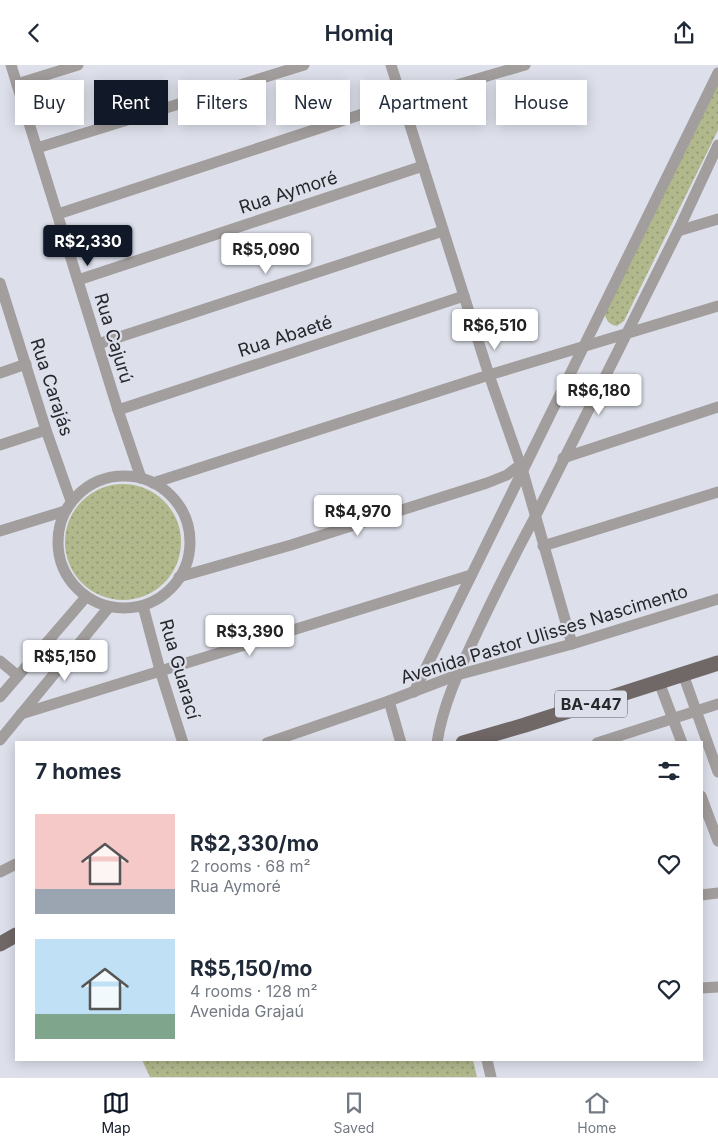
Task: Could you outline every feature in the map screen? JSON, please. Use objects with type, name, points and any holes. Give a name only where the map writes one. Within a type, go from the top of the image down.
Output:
[{"type":"main road","name":"BA-447","points":[[470,741],[718,663]]},
{"type":"main road","points":[[0,944],[15,936]]},
{"type":"street","name":"Rua Cajurú","points":[[11,65],[16,80]]},
{"type":"street","points":[[30,80],[78,65]]},
{"type":"street","points":[[37,148],[304,65]]},
{"type":"street","points":[[391,65],[396,80]]},
{"type":"street","points":[[474,80],[525,65]]},
{"type":"street","points":[[414,692],[522,468],[718,73]]},
{"type":"street","points":[[58,214],[360,115]]},
{"type":"street","name":"Rua Cajurú","points":[[30,125],[118,410],[141,478]]},
{"type":"street","points":[[410,125],[489,375],[522,468],[572,644]]},
{"type":"street","points":[[437,741],[457,675],[514,556],[678,231],[717,147]]},
{"type":"street","name":"Rua Aymoré","points":[[78,280],[423,166]]},
{"type":"street","points":[[678,231],[718,219]]},
{"type":"street","points":[[98,345],[443,231]]},
{"type":"street","name":"Rua Carajás","points":[[0,283],[3,300],[26,364],[68,506]]},
{"type":"street","name":"Rua Abaeté","points":[[118,410],[464,296]]},
{"type":"street","points":[[153,483],[489,375],[718,306]]},
{"type":"street","points":[[0,373],[26,364]]},
{"type":"street","points":[[563,458],[718,407]]},
{"type":"street","points":[[0,445],[46,430]]},
{"type":"street","points":[[179,577],[291,545],[488,483],[522,468]]},
{"type":"street","points":[[0,531],[68,506],[88,486],[105,478],[123,476],[141,478],[168,493],[180,507],[187,524],[190,542],[187,561],[179,577],[163,595],[143,606],[126,609],[109,607],[86,597],[69,580],[60,558],[58,534],[68,506]]},
{"type":"street","points":[[543,546],[718,492]]},
{"type":"street","points":[[22,714],[471,575]]},
{"type":"street","points":[[0,697],[86,597]]},
{"type":"street","name":"Avenida Pastor Ulisses Nascimento","points":[[273,741],[389,701],[457,675],[572,644],[718,599]]},
{"type":"street","name":"Rua Guarací","points":[[143,606],[160,671],[182,741]]},
{"type":"street","points":[[0,740],[109,607]]},
{"type":"street","points":[[0,661],[18,675]]},
{"type":"street","points":[[683,674],[718,772]]},
{"type":"street","points":[[659,682],[681,741]]},
{"type":"street","points":[[389,701],[400,741]]},
{"type":"street","points":[[603,741],[718,704]]},
{"type":"street","points":[[703,801],[718,841]]},
{"type":"street","points":[[703,895],[718,893]]},
{"type":"street","points":[[703,988],[718,987]]},
{"type":"street","points":[[487,1061],[491,1077]]},
{"type":"green space","points":[[718,84],[718,130],[624,321],[617,326],[612,325],[607,321],[605,314]]},
{"type":"green space","points":[[123,484],[145,489],[164,501],[176,520],[181,542],[176,564],[164,583],[145,595],[123,600],[101,595],[82,583],[70,564],[65,542],[70,520],[82,501],[101,489]]},
{"type":"green space","points":[[142,1061],[473,1061],[477,1077],[150,1077]]}]
